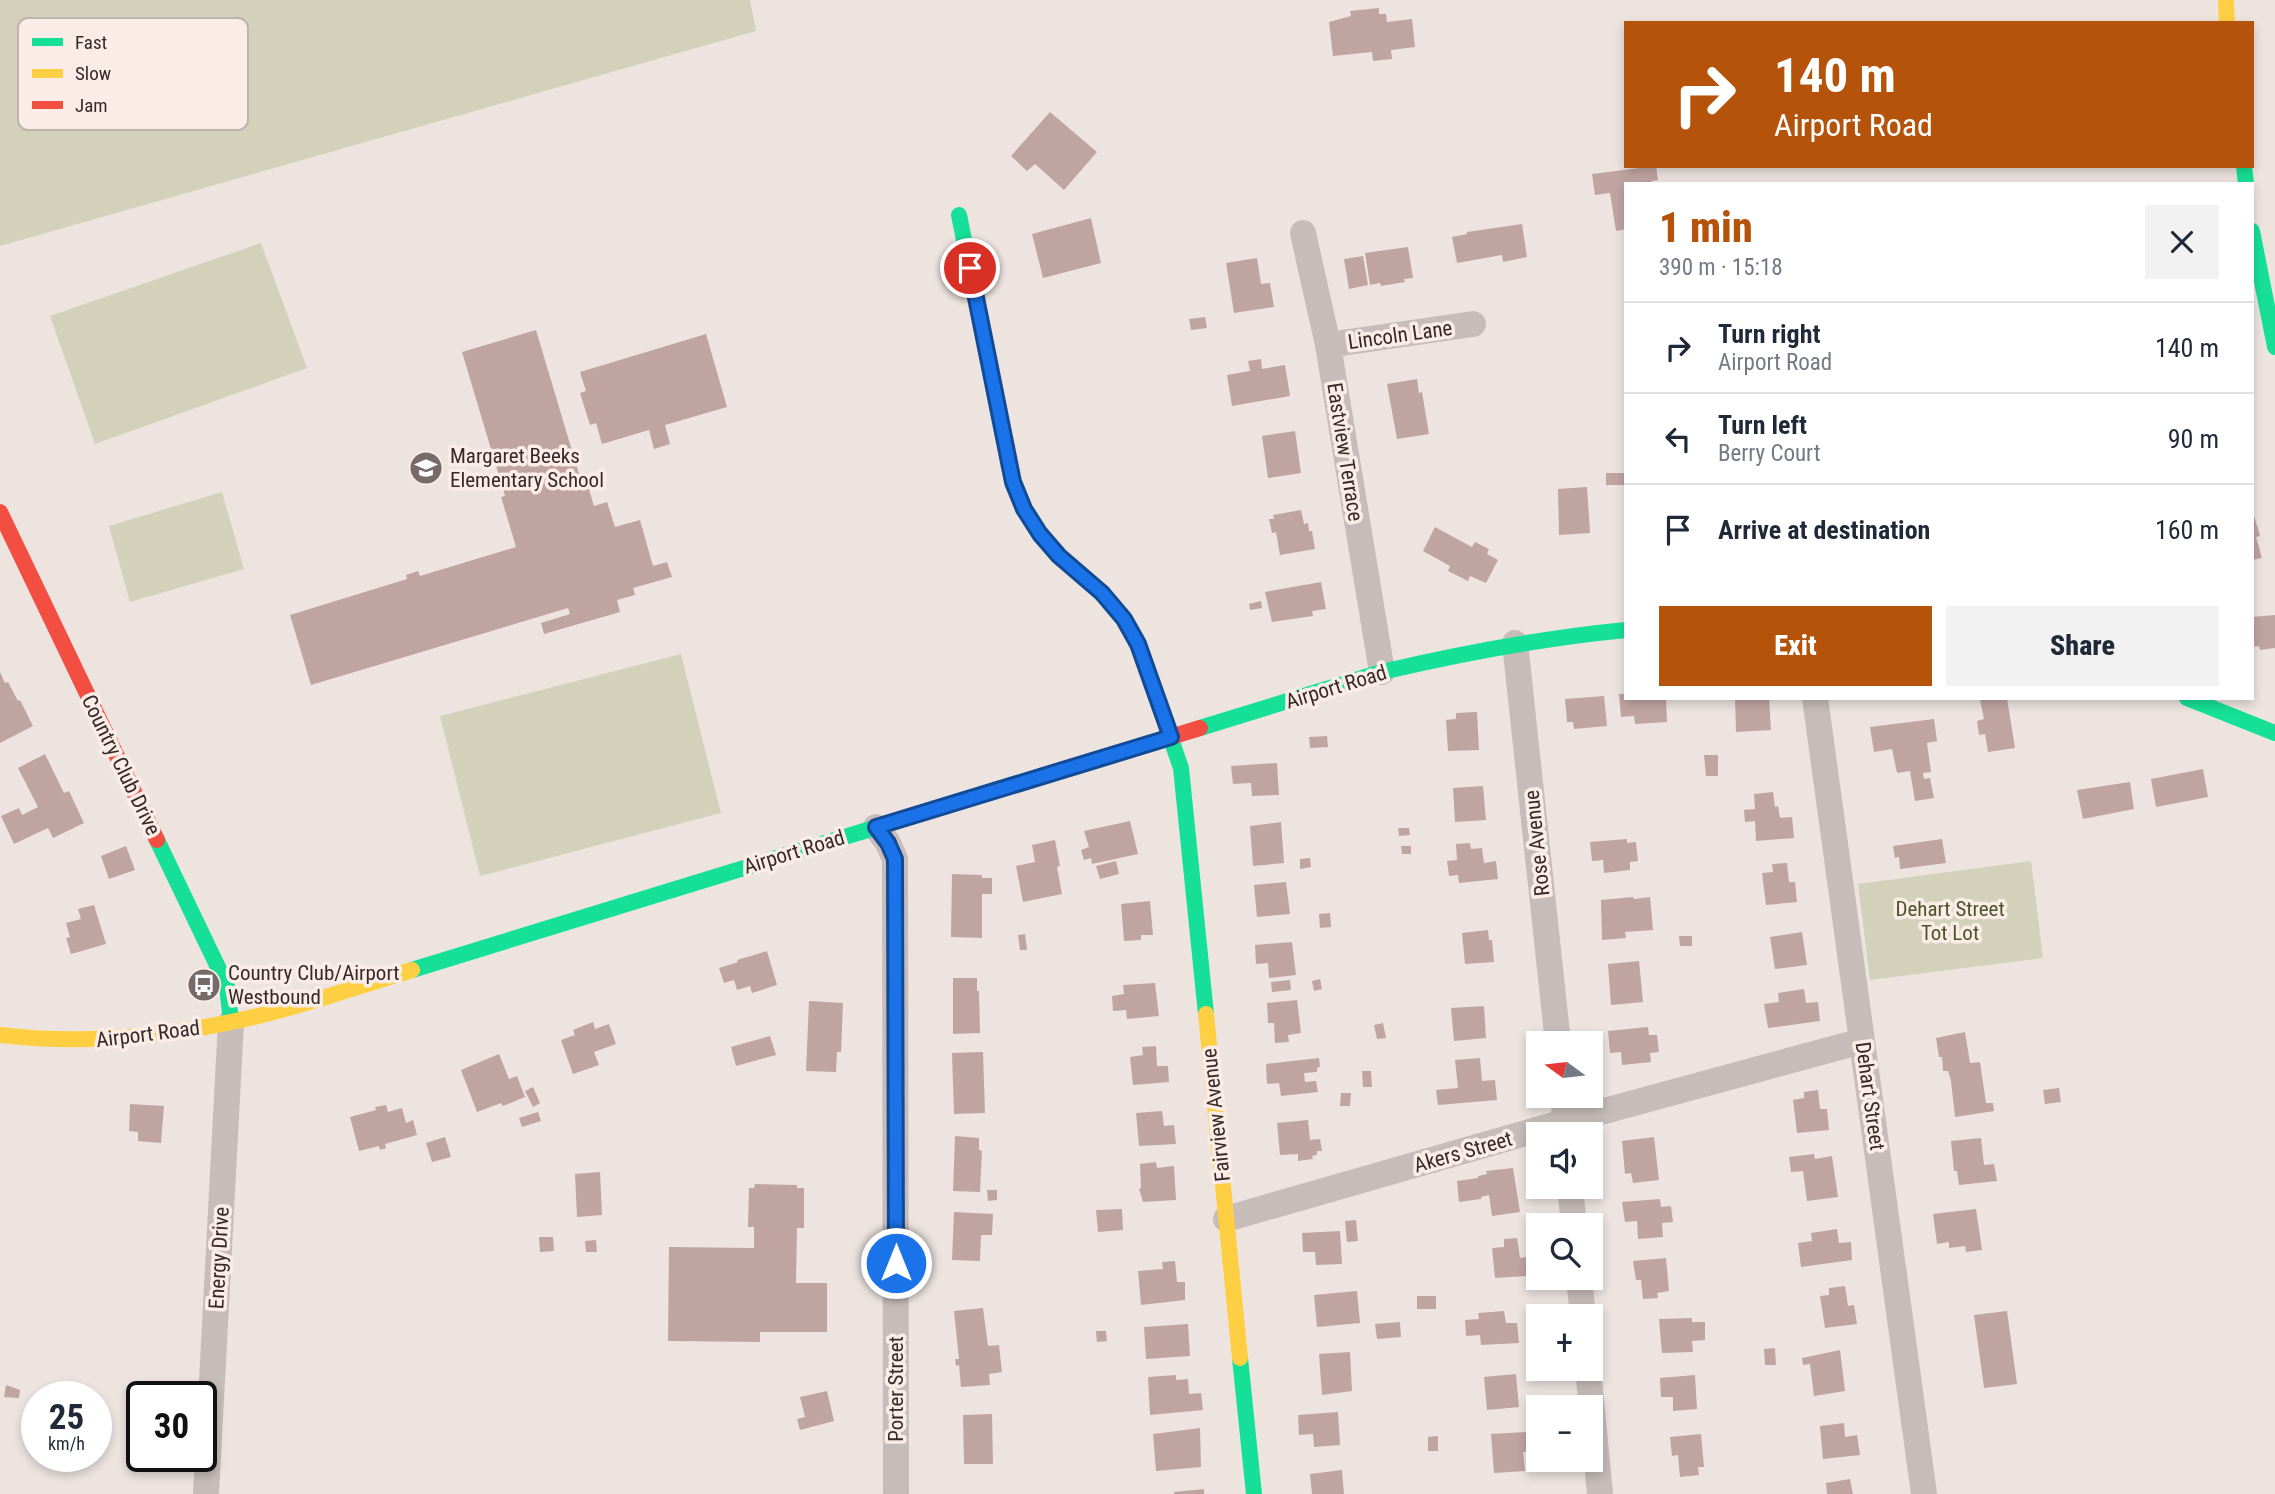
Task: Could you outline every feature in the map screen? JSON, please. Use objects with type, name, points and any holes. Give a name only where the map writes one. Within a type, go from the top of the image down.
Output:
[{"type":"street","points":[[2226,0],[2227,21]]},
{"type":"street","name":"Fairview Avenue","points":[[959,215],[1013,482],[1024,509],[1046,541],[1059,556],[1102,593],[1124,619],[1138,644],[1181,768],[1254,1494]]},
{"type":"street","name":"Eastview Terrace","points":[[1303,233],[1328,345],[1382,672]]},
{"type":"street","points":[[2254,242],[2275,347]]},
{"type":"street","name":"Lincoln Lane","points":[[1328,345],[1473,324]]},
{"type":"street","name":"Country Club Drive","points":[[0,512],[227,986],[232,1022]]},
{"type":"street","name":"Airport Road","points":[[0,1035],[84,1041],[139,1038],[232,1022],[376,982],[1382,672],[1515,643],[1624,630]]},
{"type":"street","name":"Rose Avenue","points":[[1515,643],[1557,1031]]},
{"type":"street","name":"Dehart Street","points":[[1815,700],[1924,1494]]},
{"type":"street","points":[[2192,700],[2275,733]]},
{"type":"street","name":"Porter Street","points":[[876,827],[888,843],[895,859],[896,1494]]},
{"type":"street","name":"Energy Drive","points":[[206,1494],[232,1022]]},
{"type":"street","name":"Akers Street","points":[[1585,1122],[1862,1041]]},
{"type":"street","name":"Akers Street","points":[[1226,1219],[1526,1138]]},
{"type":"street","points":[[1589,1381],[1600,1494]]},
{"type":"green space","points":[[0,0],[750,0],[756,31],[0,246]]},
{"type":"green space","points":[[261,243],[307,368],[95,444],[50,316]]},
{"type":"green space","points":[[222,492],[244,569],[130,602],[109,526]]},
{"type":"green space","points":[[681,654],[721,813],[480,876],[440,716]]},
{"type":"green space","name":"Dehart Street Tot Lot","points":[[2031,861],[2043,958],[1870,980],[1858,884]]},
{"type":"building","points":[[1379,8],[1379,14],[1386,14],[1387,22],[1412,19],[1415,47],[1391,50],[1392,59],[1373,61],[1372,52],[1333,56],[1329,22],[1351,16],[1350,11]]},
{"type":"building","points":[[1050,112],[1097,152],[1064,190],[1035,164],[1027,171],[1011,156]]},
{"type":"building","points":[[1656,168],[1658,180],[1624,182],[1624,229],[1616,231],[1610,193],[1595,195],[1592,174]]},
{"type":"building","points":[[1091,218],[1101,263],[1043,278],[1032,234]]},
{"type":"building","points":[[1522,224],[1527,257],[1503,262],[1502,255],[1457,263],[1452,237],[1467,232]]},
{"type":"building","points":[[1408,247],[1413,278],[1381,286],[1380,283],[1370,285],[1365,253]]},
{"type":"building","points":[[1363,256],[1368,285],[1349,289],[1344,259]]},
{"type":"building","points":[[1257,258],[1261,284],[1270,283],[1274,307],[1234,313],[1226,263]]},
{"type":"building","points":[[1205,317],[1207,328],[1191,330],[1189,319]]},
{"type":"building","points":[[536,330],[579,474],[584,473],[594,506],[607,502],[615,527],[640,520],[653,566],[667,562],[672,577],[633,588],[635,595],[617,600],[620,612],[544,634],[541,623],[570,614],[568,608],[311,685],[290,615],[407,579],[406,575],[418,571],[420,576],[516,547],[501,497],[505,496],[462,352]]},
{"type":"building","points":[[706,334],[727,407],[665,425],[670,444],[654,449],[649,430],[602,444],[596,423],[590,425],[580,393],[586,391],[580,372]]},
{"type":"building","points":[[1261,359],[1262,369],[1285,365],[1290,396],[1232,406],[1227,375],[1250,371],[1248,361]]},
{"type":"building","points":[[1417,379],[1419,393],[1422,392],[1429,434],[1397,439],[1387,384]]},
{"type":"building","points":[[1295,431],[1301,473],[1268,478],[1262,436]]},
{"type":"building","points":[[1606,473],[1624,473],[1624,485],[1606,485]]},
{"type":"building","points":[[1587,487],[1590,533],[1559,535],[1558,489]]},
{"type":"building","points":[[1301,510],[1304,524],[1308,523],[1309,531],[1312,531],[1315,549],[1280,555],[1276,532],[1272,533],[1269,519],[1274,519],[1273,515]]},
{"type":"building","points":[[2254,516],[2260,536],[2256,537],[2262,558],[2254,560]]},
{"type":"building","points":[[1435,527],[1472,547],[1475,542],[1489,549],[1487,554],[1498,560],[1486,583],[1470,576],[1468,581],[1448,571],[1450,566],[1423,551]]},
{"type":"building","points":[[1321,582],[1326,609],[1312,611],[1313,616],[1272,622],[1265,592]]},
{"type":"building","points":[[1261,601],[1262,608],[1250,610],[1249,604]]},
{"type":"building","points":[[2275,615],[2275,648],[2260,650],[2259,646],[2254,647],[2254,617]]},
{"type":"building","points":[[0,672],[5,683],[8,682],[18,701],[20,700],[33,726],[0,743]]},
{"type":"building","points":[[1619,694],[1624,694],[1624,700],[1666,700],[1667,722],[1635,724],[1634,716],[1621,717]]},
{"type":"building","points":[[1604,696],[1607,726],[1574,729],[1573,722],[1567,722],[1565,699]]},
{"type":"building","points":[[1735,700],[1769,700],[1771,730],[1736,732]]},
{"type":"building","points":[[1980,700],[2007,700],[2015,748],[1988,752],[1985,734],[1979,735],[1977,721],[1984,719]]},
{"type":"building","points":[[1477,712],[1479,750],[1448,751],[1446,720],[1456,719],[1456,713]]},
{"type":"building","points":[[1934,719],[1937,741],[1927,743],[1931,772],[1923,773],[1924,779],[1930,778],[1934,798],[1915,801],[1910,771],[1897,773],[1892,749],[1874,752],[1870,727]]},
{"type":"building","points":[[1327,736],[1328,747],[1310,748],[1309,737]]},
{"type":"building","points":[[45,754],[64,793],[69,791],[84,823],[53,838],[48,828],[14,844],[1,816],[19,808],[22,815],[38,807],[18,768]]},
{"type":"building","points":[[1704,755],[1718,755],[1718,776],[1706,776]]},
{"type":"building","points":[[1277,763],[1279,795],[1252,796],[1251,783],[1233,784],[1231,766]]},
{"type":"building","points":[[2203,769],[2208,797],[2156,807],[2151,779]]},
{"type":"building","points":[[2130,782],[2134,809],[2083,819],[2077,790]]},
{"type":"building","points":[[1483,786],[1486,820],[1455,822],[1453,788]]},
{"type":"building","points":[[1773,792],[1780,818],[1792,817],[1794,838],[1756,841],[1755,821],[1745,822],[1744,810],[1755,809],[1754,794]]},
{"type":"building","points":[[1130,821],[1138,854],[1092,864],[1091,858],[1084,860],[1081,850],[1089,847],[1084,831]]},
{"type":"building","points":[[1281,822],[1284,863],[1253,866],[1250,826]]},
{"type":"building","points":[[1398,828],[1409,828],[1410,835],[1399,836]]},
{"type":"building","points":[[1627,839],[1627,843],[1636,842],[1638,861],[1630,862],[1630,870],[1604,873],[1603,860],[1592,861],[1590,842]]},
{"type":"building","points":[[1942,839],[1946,863],[1900,869],[1899,857],[1895,858],[1893,846]]},
{"type":"building","points":[[1055,840],[1062,894],[1023,902],[1016,866],[1035,862],[1032,845]]},
{"type":"building","points":[[1470,843],[1471,849],[1482,848],[1484,863],[1496,861],[1498,879],[1459,883],[1458,875],[1449,876],[1447,861],[1457,860],[1456,844]]},
{"type":"building","points":[[126,846],[135,870],[109,879],[101,856]]},
{"type":"building","points":[[1401,846],[1411,846],[1411,854],[1402,854]]},
{"type":"building","points":[[1310,858],[1311,867],[1300,869],[1300,859]]},
{"type":"building","points":[[1116,861],[1119,874],[1100,879],[1096,866]]},
{"type":"building","points":[[1787,863],[1789,882],[1795,882],[1797,902],[1766,905],[1762,873],[1773,872],[1772,864]]},
{"type":"building","points":[[952,874],[992,878],[992,894],[982,894],[982,938],[951,937]]},
{"type":"building","points":[[1286,882],[1290,914],[1257,917],[1254,885]]},
{"type":"building","points":[[1650,897],[1653,930],[1625,932],[1626,938],[1602,940],[1601,900]]},
{"type":"building","points":[[1150,901],[1153,935],[1141,935],[1141,940],[1124,941],[1121,904]]},
{"type":"building","points":[[94,905],[106,944],[71,954],[66,938],[70,937],[66,923],[81,919],[78,909]]},
{"type":"building","points":[[1330,913],[1331,927],[1320,928],[1319,914]]},
{"type":"building","points":[[1488,930],[1494,962],[1465,964],[1462,933]]},
{"type":"building","points":[[1802,932],[1807,965],[1775,969],[1770,937]]},
{"type":"building","points":[[1025,934],[1027,950],[1020,950],[1018,935]]},
{"type":"building","points":[[1679,936],[1692,936],[1692,946],[1680,946]]},
{"type":"building","points":[[1292,942],[1296,975],[1269,978],[1268,963],[1256,964],[1255,945]]},
{"type":"building","points":[[767,951],[777,985],[752,993],[750,986],[737,990],[734,980],[724,983],[719,968]]},
{"type":"building","points":[[1639,961],[1643,1002],[1611,1005],[1608,964]]},
{"type":"building","points":[[953,978],[977,978],[980,1033],[953,1034]]},
{"type":"building","points":[[1320,979],[1322,989],[1314,991],[1312,981]]},
{"type":"building","points":[[1290,980],[1291,990],[1272,992],[1271,982]]},
{"type":"building","points":[[1155,983],[1159,1016],[1127,1019],[1126,1010],[1113,1011],[1112,996],[1124,994],[1123,985]]},
{"type":"building","points":[[1804,989],[1806,1003],[1818,1002],[1820,1021],[1768,1028],[1764,1004],[1779,1002],[1778,993]]},
{"type":"building","points":[[1297,1000],[1301,1033],[1288,1035],[1289,1042],[1275,1043],[1274,1023],[1268,1023],[1267,1003]]},
{"type":"building","points":[[809,1001],[843,1003],[841,1052],[837,1052],[836,1072],[806,1071]]},
{"type":"building","points":[[1484,1006],[1486,1038],[1454,1041],[1451,1008]]},
{"type":"building","points":[[593,1022],[595,1029],[609,1024],[616,1044],[594,1052],[599,1065],[573,1074],[561,1040],[575,1035],[573,1030]]},
{"type":"building","points":[[1383,1023],[1386,1038],[1377,1039],[1374,1025]]},
{"type":"building","points":[[1648,1027],[1649,1035],[1657,1035],[1659,1052],[1650,1053],[1651,1062],[1622,1065],[1621,1052],[1610,1053],[1608,1031]]},
{"type":"building","points":[[1965,1032],[1970,1063],[1980,1062],[1986,1103],[1993,1103],[1994,1111],[1955,1117],[1951,1081],[1948,1071],[1943,1071],[1936,1038]]},
{"type":"building","points":[[770,1036],[776,1055],[736,1066],[731,1047]]},
{"type":"building","points":[[1156,1046],[1157,1066],[1168,1066],[1169,1082],[1133,1085],[1130,1057],[1143,1055],[1142,1047]]},
{"type":"building","points":[[983,1052],[985,1113],[954,1114],[952,1053]]},
{"type":"building","points":[[499,1054],[509,1079],[517,1076],[525,1097],[477,1112],[461,1070]]},
{"type":"building","points":[[1319,1058],[1320,1067],[1317,1072],[1304,1073],[1305,1082],[1316,1081],[1318,1092],[1281,1096],[1279,1083],[1267,1084],[1266,1064]]},
{"type":"building","points":[[1480,1058],[1482,1081],[1495,1080],[1497,1100],[1438,1105],[1436,1090],[1458,1088],[1455,1060]]},
{"type":"building","points":[[1362,1071],[1371,1071],[1372,1087],[1363,1087]]},
{"type":"building","points":[[533,1087],[540,1103],[533,1107],[525,1091]]},
{"type":"building","points":[[2059,1088],[2061,1102],[2045,1104],[2043,1090]]},
{"type":"building","points":[[1818,1090],[1820,1109],[1827,1109],[1829,1130],[1797,1133],[1793,1100],[1804,1098],[1804,1092]]},
{"type":"building","points":[[1341,1093],[1351,1093],[1350,1106],[1340,1106]]},
{"type":"building","points":[[130,1104],[164,1106],[161,1143],[138,1141],[138,1132],[129,1131]]},
{"type":"building","points":[[386,1105],[388,1112],[402,1108],[406,1123],[413,1120],[417,1135],[385,1144],[386,1148],[380,1150],[379,1146],[359,1151],[350,1117]]},
{"type":"building","points":[[1162,1111],[1164,1126],[1174,1125],[1176,1144],[1139,1146],[1136,1113]]},
{"type":"building","points":[[538,1112],[541,1121],[522,1127],[519,1118]]},
{"type":"building","points":[[1308,1120],[1310,1140],[1320,1139],[1322,1151],[1317,1151],[1317,1155],[1312,1156],[1313,1159],[1298,1161],[1298,1154],[1280,1155],[1277,1123]]},
{"type":"building","points":[[955,1136],[979,1138],[979,1150],[982,1151],[980,1192],[953,1191]]},
{"type":"building","points":[[445,1137],[451,1157],[432,1162],[426,1143]]},
{"type":"building","points":[[1654,1137],[1659,1180],[1633,1183],[1631,1173],[1625,1174],[1622,1141]]},
{"type":"building","points":[[1981,1138],[1984,1165],[1994,1164],[1997,1181],[1959,1185],[1957,1171],[1954,1171],[1951,1141]]},
{"type":"building","points":[[1814,1154],[1815,1159],[1832,1156],[1838,1197],[1807,1201],[1803,1171],[1791,1172],[1789,1157]]},
{"type":"building","points":[[1156,1162],[1157,1168],[1174,1166],[1176,1200],[1143,1202],[1139,1189],[1140,1164]]},
{"type":"building","points":[[1513,1168],[1520,1212],[1492,1216],[1489,1195],[1459,1202],[1457,1181],[1478,1178],[1487,1174],[1486,1171]]},
{"type":"building","points":[[600,1172],[602,1215],[577,1217],[575,1174]]},
{"type":"building","points":[[755,1184],[797,1185],[797,1188],[804,1188],[804,1228],[797,1228],[796,1283],[827,1283],[827,1332],[760,1332],[760,1342],[668,1341],[669,1247],[754,1248],[754,1227],[748,1227],[749,1188],[754,1188]]},
{"type":"building","points":[[987,1190],[997,1190],[997,1200],[988,1201]]},
{"type":"building","points":[[1660,1199],[1661,1207],[1671,1206],[1673,1222],[1662,1223],[1663,1237],[1638,1239],[1637,1221],[1625,1222],[1622,1202]]},
{"type":"building","points":[[1122,1209],[1123,1230],[1098,1232],[1096,1210]]},
{"type":"building","points":[[1976,1209],[1982,1250],[1966,1252],[1965,1246],[1949,1248],[1949,1242],[1937,1244],[1933,1214]]},
{"type":"building","points":[[954,1212],[993,1214],[992,1235],[981,1235],[980,1261],[952,1260]]},
{"type":"building","points":[[1356,1220],[1358,1241],[1347,1242],[1345,1221]]},
{"type":"building","points":[[1837,1229],[1839,1243],[1851,1242],[1852,1260],[1801,1267],[1798,1243],[1812,1241],[1811,1233]]},
{"type":"building","points":[[1340,1231],[1342,1264],[1316,1265],[1315,1252],[1303,1252],[1302,1233]]},
{"type":"building","points":[[539,1237],[553,1237],[554,1251],[540,1252]]},
{"type":"building","points":[[1517,1238],[1520,1258],[1526,1257],[1526,1276],[1495,1278],[1492,1248],[1504,1247],[1504,1239]]},
{"type":"building","points":[[596,1240],[597,1252],[586,1252],[585,1241]]},
{"type":"building","points":[[1666,1258],[1669,1291],[1657,1293],[1658,1298],[1643,1299],[1641,1280],[1636,1280],[1633,1261]]},
{"type":"building","points":[[1175,1261],[1177,1282],[1185,1282],[1185,1300],[1141,1305],[1138,1271],[1163,1269],[1162,1262]]},
{"type":"building","points":[[1845,1286],[1848,1306],[1854,1305],[1857,1324],[1825,1328],[1820,1296],[1829,1295],[1829,1288]]},
{"type":"building","points":[[1357,1291],[1360,1323],[1317,1327],[1314,1295]]},
{"type":"building","points":[[1417,1296],[1436,1296],[1436,1309],[1417,1309]]},
{"type":"building","points":[[983,1308],[988,1346],[999,1345],[1002,1372],[989,1374],[990,1385],[961,1387],[959,1365],[956,1366],[955,1359],[959,1359],[954,1311]]},
{"type":"building","points":[[1504,1311],[1506,1323],[1517,1323],[1519,1343],[1481,1345],[1480,1335],[1466,1336],[1465,1320],[1479,1319],[1478,1313]]},
{"type":"building","points":[[2007,1311],[2017,1384],[1984,1388],[1974,1315]]},
{"type":"building","points":[[1692,1318],[1692,1322],[1705,1322],[1705,1340],[1692,1341],[1693,1352],[1662,1353],[1659,1319]]},
{"type":"building","points":[[1400,1322],[1401,1337],[1377,1339],[1375,1324]]},
{"type":"building","points":[[1188,1324],[1190,1356],[1146,1359],[1144,1327]]},
{"type":"building","points":[[1096,1331],[1106,1331],[1107,1341],[1097,1342]]},
{"type":"building","points":[[1775,1348],[1776,1365],[1765,1365],[1764,1349]]},
{"type":"building","points":[[1840,1350],[1845,1391],[1814,1396],[1810,1364],[1803,1365],[1802,1358]]},
{"type":"building","points":[[1350,1352],[1352,1391],[1322,1395],[1319,1354]]},
{"type":"building","points":[[1516,1374],[1519,1407],[1487,1410],[1484,1377]]},
{"type":"building","points":[[1176,1375],[1176,1380],[1188,1379],[1189,1394],[1201,1393],[1203,1410],[1150,1415],[1148,1377]]},
{"type":"building","points":[[1695,1375],[1697,1409],[1673,1411],[1673,1397],[1661,1397],[1660,1378]]},
{"type":"building","points":[[6,1385],[20,1390],[19,1398],[4,1397]]},
{"type":"building","points":[[827,1391],[834,1421],[800,1430],[797,1419],[805,1417],[800,1397]]},
{"type":"building","points":[[1338,1412],[1340,1445],[1314,1447],[1313,1434],[1299,1435],[1298,1415]]},
{"type":"building","points":[[992,1414],[993,1464],[964,1464],[963,1415]]},
{"type":"building","points":[[1844,1423],[1845,1437],[1857,1435],[1860,1455],[1823,1459],[1820,1426]]},
{"type":"building","points":[[1200,1428],[1201,1467],[1156,1471],[1153,1434]]},
{"type":"building","points":[[1526,1432],[1526,1452],[1523,1452],[1525,1471],[1494,1473],[1491,1434]]},
{"type":"building","points":[[1701,1434],[1704,1467],[1698,1467],[1699,1475],[1680,1477],[1678,1455],[1672,1456],[1670,1437]]},
{"type":"building","points":[[1438,1436],[1438,1451],[1428,1451],[1428,1437]]},
{"type":"building","points":[[1342,1470],[1344,1494],[1312,1494],[1310,1474]]},
{"type":"building","points":[[1850,1479],[1853,1494],[1827,1494],[1826,1483]]},
{"type":"building","points":[[1204,1489],[1204,1494],[1174,1494],[1174,1492]]},
{"type":"traffic: fast","points":[[2244,168],[2246,182]]},
{"type":"traffic: fast","points":[[959,215],[1013,482],[1024,509],[1039,534],[1059,556],[1102,593],[1123,619],[1138,644],[1181,768],[1206,1014]]},
{"type":"traffic: fast","points":[[2254,241],[2275,347]]},
{"type":"traffic: fast","points":[[1200,728],[1382,672],[1503,647],[1624,630]]},
{"type":"traffic: fast","points":[[2192,700],[2275,733]]},
{"type":"traffic: fast","points":[[412,970],[926,812]]},
{"type":"traffic: fast","points":[[157,840],[227,986],[231,1022]]},
{"type":"traffic: fast","points":[[1240,1358],[1254,1494]]},
{"type":"traffic: slow","points":[[2226,0],[2227,21]]},
{"type":"traffic: slow","points":[[0,1035],[103,1039],[206,1027],[274,1012],[412,970]]},
{"type":"traffic: slow","points":[[1206,1014],[1240,1358]]},
{"type":"traffic: jam","points":[[0,512],[157,840]]},
{"type":"traffic: jam","points":[[926,812],[1200,728]]},
{"type":"place","name":"Margaret Beeks Elementary School","points":[[426,468]]},
{"type":"place","name":"Country Club/Airport Westbound","points":[[204,985]]},
{"type":"route","points":[[896,1263],[895,859],[883,833],[876,827],[1171,737],[1138,644],[1124,619],[1102,593],[1059,556],[1024,509],[1013,482],[970,268]]}]
